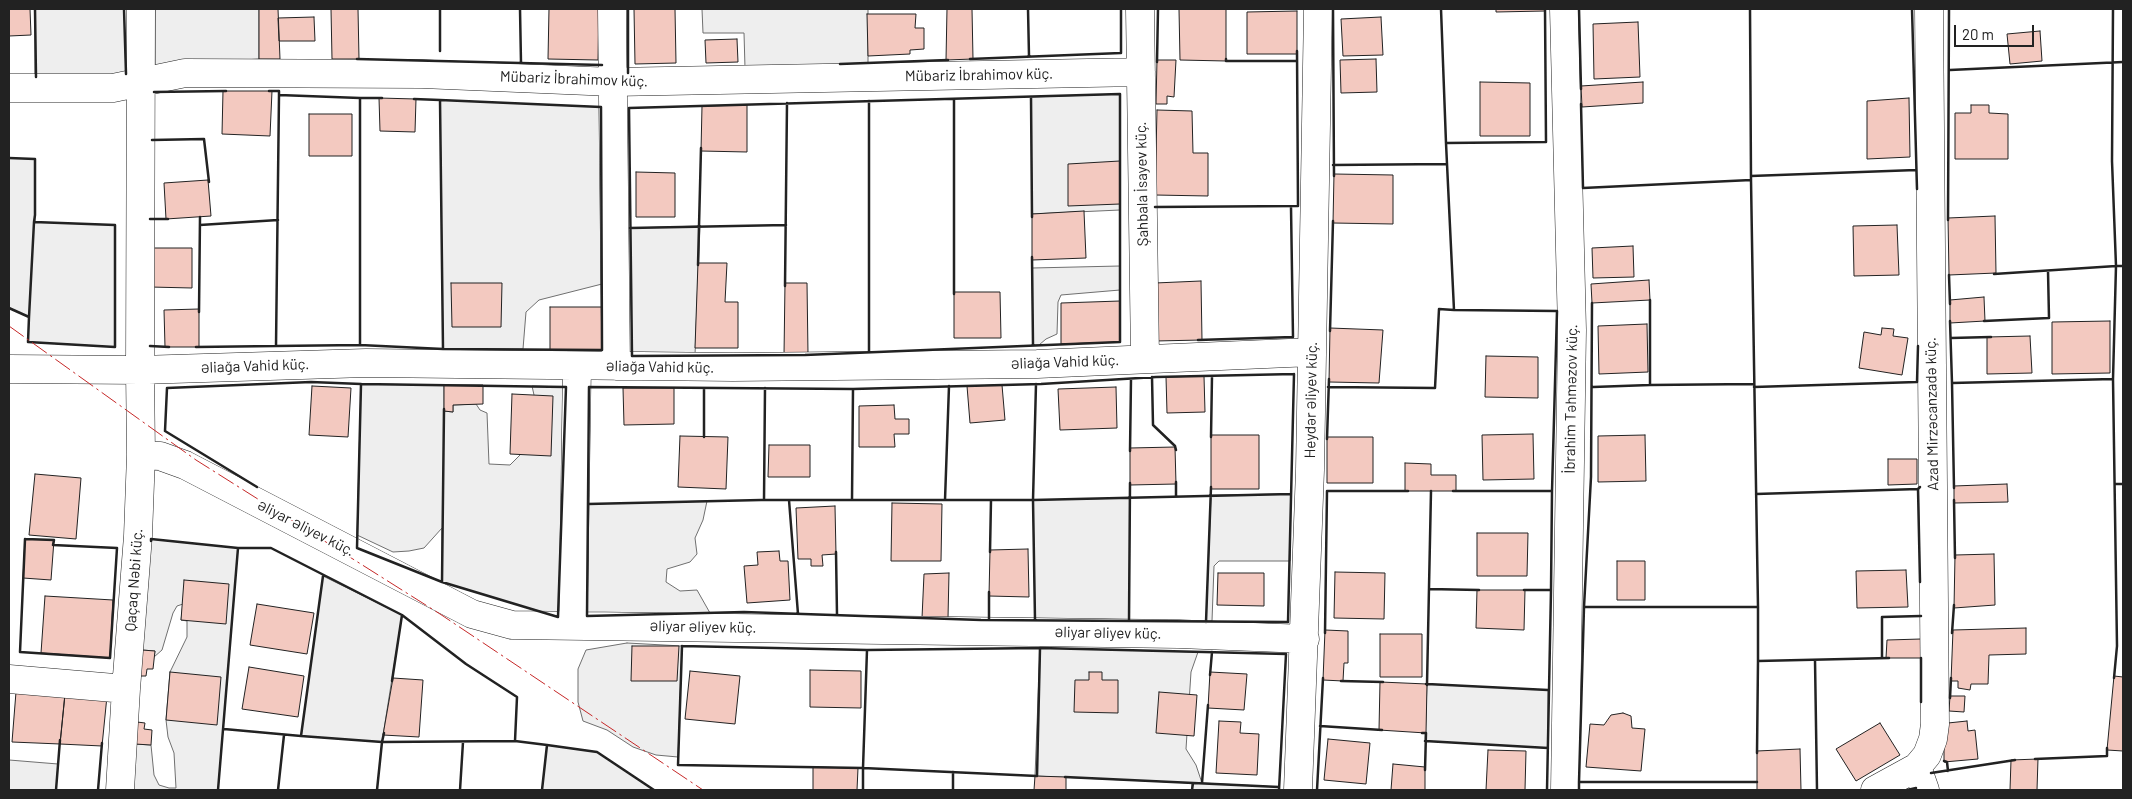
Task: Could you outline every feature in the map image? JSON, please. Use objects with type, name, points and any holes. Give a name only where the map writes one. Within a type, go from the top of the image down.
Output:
[{"type":"street","name":"Qaçaq Nəbi küç.","points":[[120,790],[138,536],[141,455],[141,9]]},
{"type":"street","points":[[612,9],[616,366]]},
{"type":"street","name":"Şahbala İsayev küç.","points":[[1140,9],[1145,358]]},
{"type":"street","name":"Heydər Əliyev küç.","points":[[1298,790],[1305,639],[1318,9]]},
{"type":"street","name":"İbrahim Təhməzov küç.","points":[[1564,9],[1572,330],[1565,790]]},
{"type":"street","name":"Azad Mirzəcanzadə küç.","points":[[1875,790],[1921,779],[1933,738],[1935,724],[1929,9]]},
{"type":"street","name":"Mübariz İbrahimov küç.","points":[[9,88],[113,88],[185,73],[422,74],[614,82],[1141,72]]},
{"type":"street","name":"Əliağa Vahid küç.","points":[[9,369],[140,370],[366,363],[733,367],[1037,364],[1312,352]]},
{"type":"street","points":[[573,625],[577,366]]},
{"type":"street","name":"Əliyar Əliyev küç.","points":[[141,455],[160,456],[186,465],[472,614],[512,625],[1179,634],[1305,639]]},
{"type":"street","points":[[9,679],[126,689]]},
{"type":"shaded area","points":[[35,9],[124,9],[126,76],[35,77]]},
{"type":"shaded area","points":[[155,9],[259,9],[259,59],[155,66]]},
{"type":"shaded area","points":[[702,9],[868,9],[868,63],[745,68],[744,33],[703,33]]},
{"type":"shaded area","points":[[1120,94],[1120,210],[1032,214],[1031,97]]},
{"type":"shaded area","points":[[440,100],[601,107],[602,284],[539,300],[526,312],[523,349],[443,349]]},
{"type":"shaded area","points":[[9,158],[35,159],[35,222],[115,225],[115,347],[28,342],[29,317],[9,308]]},
{"type":"shaded area","points":[[700,226],[695,355],[632,356],[630,228]]},
{"type":"shaded area","points":[[1120,266],[1120,290],[1061,295],[1058,302],[1057,334],[1039,345],[1033,345],[1032,268]]},
{"type":"shaded area","points":[[361,384],[444,385],[444,411],[453,412],[453,405],[476,404],[480,410],[487,413],[489,464],[510,465],[520,455],[534,395],[532,386],[566,387],[558,617],[442,582],[442,528],[424,548],[409,551],[393,552],[357,535]]},
{"type":"shaded area","points":[[1291,494],[1290,561],[1219,561],[1214,566],[1212,621],[1206,622],[1211,495]]},
{"type":"shaded area","points":[[1130,498],[1129,621],[1035,620],[1033,500]]},
{"type":"shaded area","points":[[707,501],[703,520],[695,538],[697,554],[690,562],[667,569],[666,582],[680,591],[697,590],[710,613],[587,616],[588,504]]},
{"type":"shaded area","points":[[151,539],[238,548],[218,790],[131,790],[135,744],[151,745],[154,775],[159,785],[176,788],[174,753],[168,737],[166,720],[170,672],[187,637],[187,621],[181,620],[183,604],[177,606],[173,613],[162,650],[154,657],[155,651],[142,650]]},
{"type":"shaded area","points":[[323,576],[402,615],[382,742],[301,736]]},
{"type":"shaded area","points":[[627,643],[682,646],[678,757],[656,755],[633,747],[607,730],[583,721],[578,702],[578,669],[586,650]]},
{"type":"shaded area","points":[[1040,648],[1198,652],[1191,672],[1186,749],[1196,765],[1202,783],[1279,787],[1279,790],[1192,790],[1192,783],[1035,776]]},
{"type":"shaded area","points":[[1427,684],[1548,690],[1548,748],[1425,741]]},
{"type":"shaded area","points":[[547,745],[597,752],[654,790],[542,790]]},
{"type":"shaded area","points":[[9,760],[58,764],[56,790],[9,790]]},
{"type":"building","points":[[9,9],[30,9],[31,35],[9,36]]},
{"type":"building","points":[[259,9],[278,9],[280,59],[259,59]]},
{"type":"building","points":[[331,9],[358,9],[359,59],[332,59]]},
{"type":"building","points":[[549,9],[599,9],[598,60],[548,59]]},
{"type":"building","points":[[634,9],[675,9],[676,63],[635,64]]},
{"type":"building","points":[[947,9],[972,9],[973,59],[946,60]]},
{"type":"building","points":[[1179,9],[1226,9],[1226,61],[1180,60]]},
{"type":"building","points":[[1496,9],[1545,9],[1545,11],[1496,12]]},
{"type":"building","points":[[1297,11],[1297,54],[1247,54],[1247,12]]},
{"type":"building","points":[[867,14],[916,14],[915,28],[924,28],[924,49],[910,50],[910,54],[868,56]]},
{"type":"building","points":[[314,17],[315,41],[279,41],[278,18]]},
{"type":"building","points":[[1381,17],[1383,55],[1343,56],[1341,19]]},
{"type":"building","points":[[1638,22],[1640,77],[1594,79],[1593,24]]},
{"type":"building","points":[[2040,31],[2042,61],[2010,64],[2007,34]]},
{"type":"building","points":[[737,39],[738,62],[706,63],[705,40]]},
{"type":"building","points":[[1376,59],[1377,92],[1341,93],[1340,60]]},
{"type":"building","points":[[1157,60],[1176,60],[1174,97],[1167,96],[1167,104],[1156,104]]},
{"type":"building","points":[[1480,82],[1530,83],[1530,136],[1480,136]]},
{"type":"building","points":[[1643,82],[1643,103],[1582,107],[1581,86]]},
{"type":"building","points":[[223,91],[272,91],[270,136],[222,134]]},
{"type":"building","points":[[379,98],[416,99],[415,132],[380,131]]},
{"type":"building","points":[[1909,98],[1910,157],[1867,159],[1867,101]]},
{"type":"building","points":[[747,105],[747,152],[701,151],[702,106]]},
{"type":"building","points":[[1971,105],[1989,105],[1989,113],[2008,114],[2008,159],[1955,159],[1955,113],[1971,113]]},
{"type":"building","points":[[1157,110],[1192,111],[1193,153],[1208,153],[1208,196],[1155,195]]},
{"type":"building","points":[[309,114],[352,114],[352,156],[309,156]]},
{"type":"building","points":[[1120,161],[1120,204],[1068,206],[1068,164]]},
{"type":"building","points":[[636,172],[675,173],[675,217],[636,217]]},
{"type":"building","points":[[1334,174],[1393,175],[1393,224],[1333,223]]},
{"type":"building","points":[[208,180],[211,216],[166,219],[164,183]]},
{"type":"building","points":[[1084,211],[1086,258],[1032,260],[1032,214]]},
{"type":"building","points":[[1995,216],[1996,273],[1949,275],[1948,218]]},
{"type":"building","points":[[1897,225],[1899,275],[1854,276],[1853,226]]},
{"type":"building","points":[[1633,246],[1634,277],[1593,278],[1592,248]]},
{"type":"building","points":[[150,248],[192,248],[192,288],[150,287]]},
{"type":"building","points":[[698,263],[727,263],[725,302],[738,302],[738,348],[695,348]]},
{"type":"building","points":[[1649,280],[1650,300],[1592,303],[1591,284]]},
{"type":"building","points":[[1201,281],[1202,340],[1155,341],[1155,283]]},
{"type":"building","points":[[451,283],[502,283],[501,327],[452,327]]},
{"type":"building","points":[[785,283],[807,283],[808,354],[784,355]]},
{"type":"building","points":[[954,292],[1000,292],[1001,338],[954,338]]},
{"type":"building","points":[[1984,297],[1985,321],[1950,323],[1950,300]]},
{"type":"building","points":[[1120,301],[1120,342],[1061,344],[1061,303]]},
{"type":"building","points":[[550,307],[602,307],[602,350],[550,350]]},
{"type":"building","points":[[199,309],[199,347],[165,347],[164,310]]},
{"type":"building","points":[[2110,321],[2110,373],[2052,374],[2052,322]]},
{"type":"building","points":[[1647,324],[1648,372],[1599,374],[1598,326]]},
{"type":"building","points":[[1330,328],[1383,330],[1379,383],[1329,382]]},
{"type":"building","points":[[1882,328],[1894,329],[1893,336],[1908,338],[1902,375],[1859,368],[1864,332],[1881,335]]},
{"type":"building","points":[[2030,336],[2032,373],[1987,374],[1987,337]]},
{"type":"building","points":[[1486,356],[1538,357],[1538,398],[1485,397]]},
{"type":"building","points":[[1204,376],[1205,412],[1167,413],[1166,377]]},
{"type":"building","points":[[444,385],[483,385],[483,404],[453,405],[453,412],[444,411]]},
{"type":"building","points":[[1002,385],[1005,420],[970,423],[967,386]]},
{"type":"building","points":[[312,386],[351,388],[348,437],[309,435]]},
{"type":"building","points":[[1116,387],[1117,428],[1060,430],[1058,389]]},
{"type":"building","points":[[623,388],[674,388],[674,424],[624,425]]},
{"type":"building","points":[[512,394],[553,396],[551,456],[510,454]]},
{"type":"building","points":[[894,405],[895,419],[909,419],[909,434],[894,434],[895,447],[859,447],[859,406]]},
{"type":"building","points":[[1533,434],[1534,479],[1483,480],[1482,435]]},
{"type":"building","points":[[1211,435],[1259,435],[1259,489],[1211,489]]},
{"type":"building","points":[[1645,435],[1646,481],[1598,482],[1598,436]]},
{"type":"building","points":[[680,436],[728,437],[726,489],[678,487]]},
{"type":"building","points":[[1327,437],[1373,437],[1373,483],[1327,483]]},
{"type":"building","points":[[769,445],[810,445],[810,477],[768,477]]},
{"type":"building","points":[[1175,447],[1176,484],[1130,485],[1130,448]]},
{"type":"building","points":[[1888,459],[1917,459],[1917,484],[1888,485]]},
{"type":"building","points":[[1405,463],[1431,464],[1431,475],[1456,475],[1456,491],[1405,491]]},
{"type":"building","points":[[35,474],[81,478],[76,539],[29,535]]},
{"type":"building","points":[[2007,484],[2008,502],[1954,503],[1954,486]]},
{"type":"building","points":[[892,503],[942,504],[941,561],[891,561]]},
{"type":"building","points":[[835,506],[836,554],[822,555],[823,566],[811,566],[811,559],[798,559],[796,508]]},
{"type":"building","points":[[1477,533],[1528,533],[1527,576],[1477,576]]},
{"type":"building","points":[[25,539],[54,540],[51,580],[23,578]]},
{"type":"building","points":[[1028,549],[1029,597],[989,596],[990,550]]},
{"type":"building","points":[[779,551],[780,561],[788,561],[790,600],[747,603],[744,566],[758,565],[757,552]]},
{"type":"building","points":[[1994,554],[1995,605],[1954,608],[1955,555]]},
{"type":"building","points":[[1617,561],[1645,561],[1645,600],[1617,600]]},
{"type":"building","points":[[1906,570],[1908,607],[1857,608],[1856,571]]},
{"type":"building","points":[[1335,572],[1385,573],[1384,619],[1334,618]]},
{"type":"building","points":[[949,573],[948,618],[922,618],[924,574]]},
{"type":"building","points":[[1218,573],[1264,573],[1264,606],[1217,605]]},
{"type":"building","points":[[184,580],[229,584],[226,624],[181,620]]},
{"type":"building","points":[[1477,590],[1525,590],[1524,630],[1476,628]]},
{"type":"building","points":[[45,596],[113,600],[110,658],[41,653]]},
{"type":"building","points":[[257,604],[314,613],[307,654],[250,645]]},
{"type":"building","points":[[2026,628],[2026,654],[1989,655],[1988,684],[1971,684],[1970,690],[1958,688],[1958,681],[1951,681],[1953,630]]},
{"type":"building","points":[[1325,630],[1348,631],[1348,663],[1344,663],[1343,681],[1323,680]]},
{"type":"building","points":[[1380,634],[1422,634],[1422,677],[1380,677]]},
{"type":"building","points":[[1921,639],[1921,658],[1886,658],[1887,640]]},
{"type":"building","points":[[632,646],[679,646],[677,681],[631,681]]},
{"type":"building","points":[[142,650],[155,651],[153,669],[147,669],[146,676],[140,676]]},
{"type":"building","points":[[249,667],[304,676],[298,717],[242,709]]},
{"type":"building","points":[[810,670],[861,671],[861,708],[810,707]]},
{"type":"building","points":[[690,671],[740,676],[735,724],[685,719]]},
{"type":"building","points":[[170,672],[221,677],[217,725],[166,720]]},
{"type":"building","points":[[1089,672],[1102,672],[1102,680],[1118,680],[1118,713],[1074,712],[1075,680],[1089,680]]},
{"type":"building","points":[[1210,672],[1247,674],[1244,710],[1208,708]]},
{"type":"building","points":[[2114,676],[2123,677],[2123,751],[2107,750]]},
{"type":"building","points":[[393,678],[423,680],[419,737],[383,735]]},
{"type":"building","points":[[1380,682],[1427,684],[1426,733],[1379,730]]},
{"type":"building","points":[[16,692],[65,694],[60,744],[12,742]]},
{"type":"building","points":[[1159,692],[1197,695],[1194,736],[1156,733]]},
{"type":"building","points":[[65,694],[107,696],[102,746],[60,744]]},
{"type":"building","points":[[1950,696],[1965,696],[1964,712],[1949,711]]},
{"type":"building","points":[[1623,713],[1631,716],[1632,728],[1645,729],[1641,771],[1586,767],[1590,724],[1604,725],[1611,715]]},
{"type":"building","points":[[1219,721],[1241,722],[1240,733],[1259,734],[1257,775],[1216,773]]},
{"type":"building","points":[[1967,721],[1968,731],[1975,730],[1978,759],[1944,762],[1944,733],[1948,723]]},
{"type":"building","points":[[137,722],[145,723],[144,729],[152,730],[151,745],[135,744]]},
{"type":"building","points":[[1880,723],[1900,755],[1856,781],[1836,749]]},
{"type":"building","points":[[1328,739],[1370,743],[1366,784],[1324,780]]},
{"type":"building","points":[[1800,749],[1801,790],[1757,790],[1757,751]]},
{"type":"building","points":[[1488,750],[1526,751],[1525,790],[1486,790]]},
{"type":"building","points":[[2038,759],[2037,790],[2010,790],[2011,760]]},
{"type":"building","points":[[1393,764],[1425,767],[1425,790],[1391,790]]},
{"type":"building","points":[[813,767],[858,768],[857,790],[813,790]]},
{"type":"building","points":[[1035,776],[1066,777],[1066,790],[1034,790]]},
{"type":"wall","points":[[35,9],[36,77]]},
{"type":"wall","points":[[124,9],[126,74]]},
{"type":"wall","points":[[440,9],[440,51]]},
{"type":"wall","points":[[520,9],[521,63]]},
{"type":"wall","points":[[628,9],[628,73]]},
{"type":"wall","points":[[1028,9],[1029,56]]},
{"type":"wall","points":[[970,59],[1121,53],[1121,9]]},
{"type":"wall","points":[[1157,62],[1158,9]]},
{"type":"wall","points":[[1333,9],[1334,176]]},
{"type":"wall","points":[[1441,9],[1446,143]]},
{"type":"wall","points":[[1545,9],[1546,142],[1446,143],[1454,310],[1557,311],[1552,491]]},
{"type":"wall","points":[[1579,9],[1581,89]]},
{"type":"wall","points":[[1750,9],[1751,180]]},
{"type":"wall","points":[[1912,9],[1917,189]]},
{"type":"wall","points":[[1948,220],[1949,9]]},
{"type":"wall","points":[[1994,274],[2116,266],[2112,161],[2113,9]]},
{"type":"wall","points":[[1155,207],[1298,206],[1297,51]]},
{"type":"wall","points":[[357,59],[602,65]]},
{"type":"wall","points":[[1226,59],[1226,61],[1297,61]]},
{"type":"wall","points":[[840,64],[948,60]]},
{"type":"wall","points":[[1950,70],[2123,62]]},
{"type":"wall","points":[[154,92],[226,91]]},
{"type":"wall","points":[[269,91],[279,91],[279,95]]},
{"type":"wall","points":[[1120,94],[1120,342],[805,355],[632,356],[629,108],[1120,94]]},
{"type":"wall","points":[[360,98],[279,95],[276,346],[360,345]]},
{"type":"wall","points":[[1031,97],[1032,217]]},
{"type":"wall","points":[[382,98],[360,98],[360,345],[443,349]]},
{"type":"wall","points":[[414,99],[440,100]]},
{"type":"wall","points":[[954,99],[954,294]]},
{"type":"wall","points":[[440,100],[601,107],[602,350],[443,349],[440,100]]},
{"type":"wall","points":[[869,101],[869,352]]},
{"type":"wall","points":[[785,286],[787,103]]},
{"type":"wall","points":[[1581,104],[1583,188],[1751,180],[1758,607],[1584,607],[1591,477],[1592,303]]},
{"type":"wall","points":[[152,140],[204,139],[209,182]]},
{"type":"wall","points":[[698,265],[701,148]]},
{"type":"wall","points":[[9,158],[35,159],[35,215],[34,222],[28,342],[115,347],[115,225],[34,222]]},
{"type":"wall","points":[[1333,165],[1447,164]]},
{"type":"wall","points":[[1751,176],[1916,170]]},
{"type":"wall","points":[[1198,340],[1293,337],[1291,207]]},
{"type":"wall","points":[[199,312],[200,217]]},
{"type":"wall","points":[[150,219],[168,219]]},
{"type":"wall","points":[[200,225],[278,220]]},
{"type":"wall","points":[[1330,331],[1333,221]]},
{"type":"wall","points":[[630,228],[786,225]]},
{"type":"wall","points":[[1032,257],[1033,345]]},
{"type":"wall","points":[[1950,321],[1952,383],[2113,379],[2116,266],[2123,266]]},
{"type":"wall","points":[[1984,321],[2049,318],[2048,271]]},
{"type":"wall","points":[[1949,275],[1950,304]]},
{"type":"wall","points":[[1593,387],[1650,385],[1650,300]]},
{"type":"wall","points":[[9,308],[29,317]]},
{"type":"wall","points":[[1328,387],[1435,388],[1439,309],[1454,310]]},
{"type":"wall","points":[[1951,338],[1991,337]]},
{"type":"wall","points":[[150,346],[169,347]]},
{"type":"wall","points":[[196,347],[276,346]]},
{"type":"wall","points":[[1754,387],[1917,382],[1918,346]]},
{"type":"wall","points":[[1294,374],[1288,622],[981,620],[744,612],[587,616],[589,387],[853,389],[1041,384],[1156,377],[1294,374]]},
{"type":"wall","points":[[1211,437],[1212,376]]},
{"type":"wall","points":[[1152,377],[1153,425],[1175,446],[1176,450]]},
{"type":"wall","points":[[1130,451],[1131,379]]},
{"type":"wall","points":[[1327,439],[1329,379]]},
{"type":"wall","points":[[2113,379],[2117,646],[2114,678]]},
{"type":"wall","points":[[257,487],[165,431],[167,388],[311,382],[361,384]]},
{"type":"wall","points":[[1952,383],[1954,488]]},
{"type":"wall","points":[[361,384],[566,387],[558,617],[442,582],[357,548],[361,384]]},
{"type":"wall","points":[[1035,620],[1033,500],[1036,384]]},
{"type":"wall","points":[[1650,385],[1754,384]]},
{"type":"wall","points":[[945,500],[949,386]]},
{"type":"wall","points":[[704,388],[704,437]]},
{"type":"wall","points":[[764,500],[765,388]]},
{"type":"wall","points":[[852,500],[853,389]]},
{"type":"wall","points":[[442,582],[444,409]]},
{"type":"wall","points":[[1176,482],[1176,496]]},
{"type":"wall","points":[[1129,621],[1130,483]]},
{"type":"wall","points":[[2115,484],[2123,484]]},
{"type":"wall","points":[[1206,622],[1211,487]]},
{"type":"wall","points":[[1920,487],[1918,489],[1920,582]]},
{"type":"wall","points":[[1756,494],[1918,489]]},
{"type":"wall","points":[[1325,633],[1327,491],[1408,491]]},
{"type":"wall","points":[[1426,684],[1431,491]]},
{"type":"wall","points":[[1453,491],[1552,491],[1551,590]]},
{"type":"wall","points":[[588,504],[761,500],[1033,500],[1291,494]]},
{"type":"wall","points":[[789,500],[798,614]]},
{"type":"wall","points":[[990,552],[991,500]]},
{"type":"wall","points":[[1954,500],[1955,558]]},
{"type":"wall","points":[[25,539],[54,540],[53,545],[117,548],[110,658],[20,652],[25,539]]},
{"type":"wall","points":[[151,541],[151,539],[238,548],[218,790]]},
{"type":"wall","points":[[238,548],[271,548],[402,615],[392,681]]},
{"type":"wall","points":[[836,552],[837,615]]},
{"type":"wall","points":[[224,729],[301,736],[323,576]]},
{"type":"wall","points":[[1429,589],[1479,590]]},
{"type":"wall","points":[[1524,590],[1551,590],[1547,790]]},
{"type":"wall","points":[[989,592],[989,620]]},
{"type":"wall","points":[[1952,633],[1954,605]]},
{"type":"wall","points":[[1584,607],[1579,782],[1757,782]]},
{"type":"wall","points":[[1758,607],[1758,661],[1889,658]]},
{"type":"wall","points":[[377,790],[382,742],[515,741],[517,697],[466,664],[402,615]]},
{"type":"wall","points":[[1882,658],[1882,617],[1921,616]]},
{"type":"wall","points":[[682,646],[867,650],[863,768],[678,765],[682,646]]},
{"type":"wall","points":[[867,650],[1040,648],[1286,654],[1279,790]]},
{"type":"wall","points":[[1037,776],[1040,648]]},
{"type":"wall","points":[[1210,675],[1212,652]]},
{"type":"wall","points":[[1921,658],[1921,702]]},
{"type":"wall","points":[[1815,660],[1817,790]]},
{"type":"wall","points":[[1757,753],[1758,661]]},
{"type":"wall","points":[[1317,790],[1323,678]]},
{"type":"wall","points":[[1950,698],[1951,678]]},
{"type":"wall","points":[[1341,681],[1383,682]]},
{"type":"wall","points":[[1427,685],[1548,690]]},
{"type":"wall","points":[[1202,783],[1208,705]]},
{"type":"wall","points":[[1320,726],[1382,730]]},
{"type":"wall","points":[[301,736],[382,742],[384,733]]},
{"type":"wall","points":[[1422,733],[1426,733],[1425,770]]},
{"type":"wall","points":[[278,790],[284,735]]},
{"type":"wall","points":[[56,790],[60,740]]},
{"type":"wall","points":[[515,741],[547,745],[542,790]]},
{"type":"wall","points":[[1425,741],[1548,748]]},
{"type":"wall","points":[[460,790],[463,742]]},
{"type":"wall","points":[[98,790],[102,743]]},
{"type":"wall","points":[[547,745],[597,752],[654,790]]},
{"type":"wall","points":[[2035,759],[2107,756],[2107,748]]},
{"type":"wall","points":[[1931,773],[2015,760]]},
{"type":"wall","points":[[1944,761],[1947,762],[1948,771]]},
{"type":"wall","points":[[863,790],[863,768],[1037,776]]},
{"type":"wall","points":[[953,772],[953,790]]},
{"type":"wall","points":[[1065,777],[1279,787]]},
{"type":"wall","points":[[1579,782],[1579,790]]},
{"type":"wall","points":[[1192,790],[1193,783]]},
{"type":"wall","points":[[1907,790],[1916,788]]},
{"type":"power","points":[[9,326],[196,460],[440,614],[703,790]]}]
